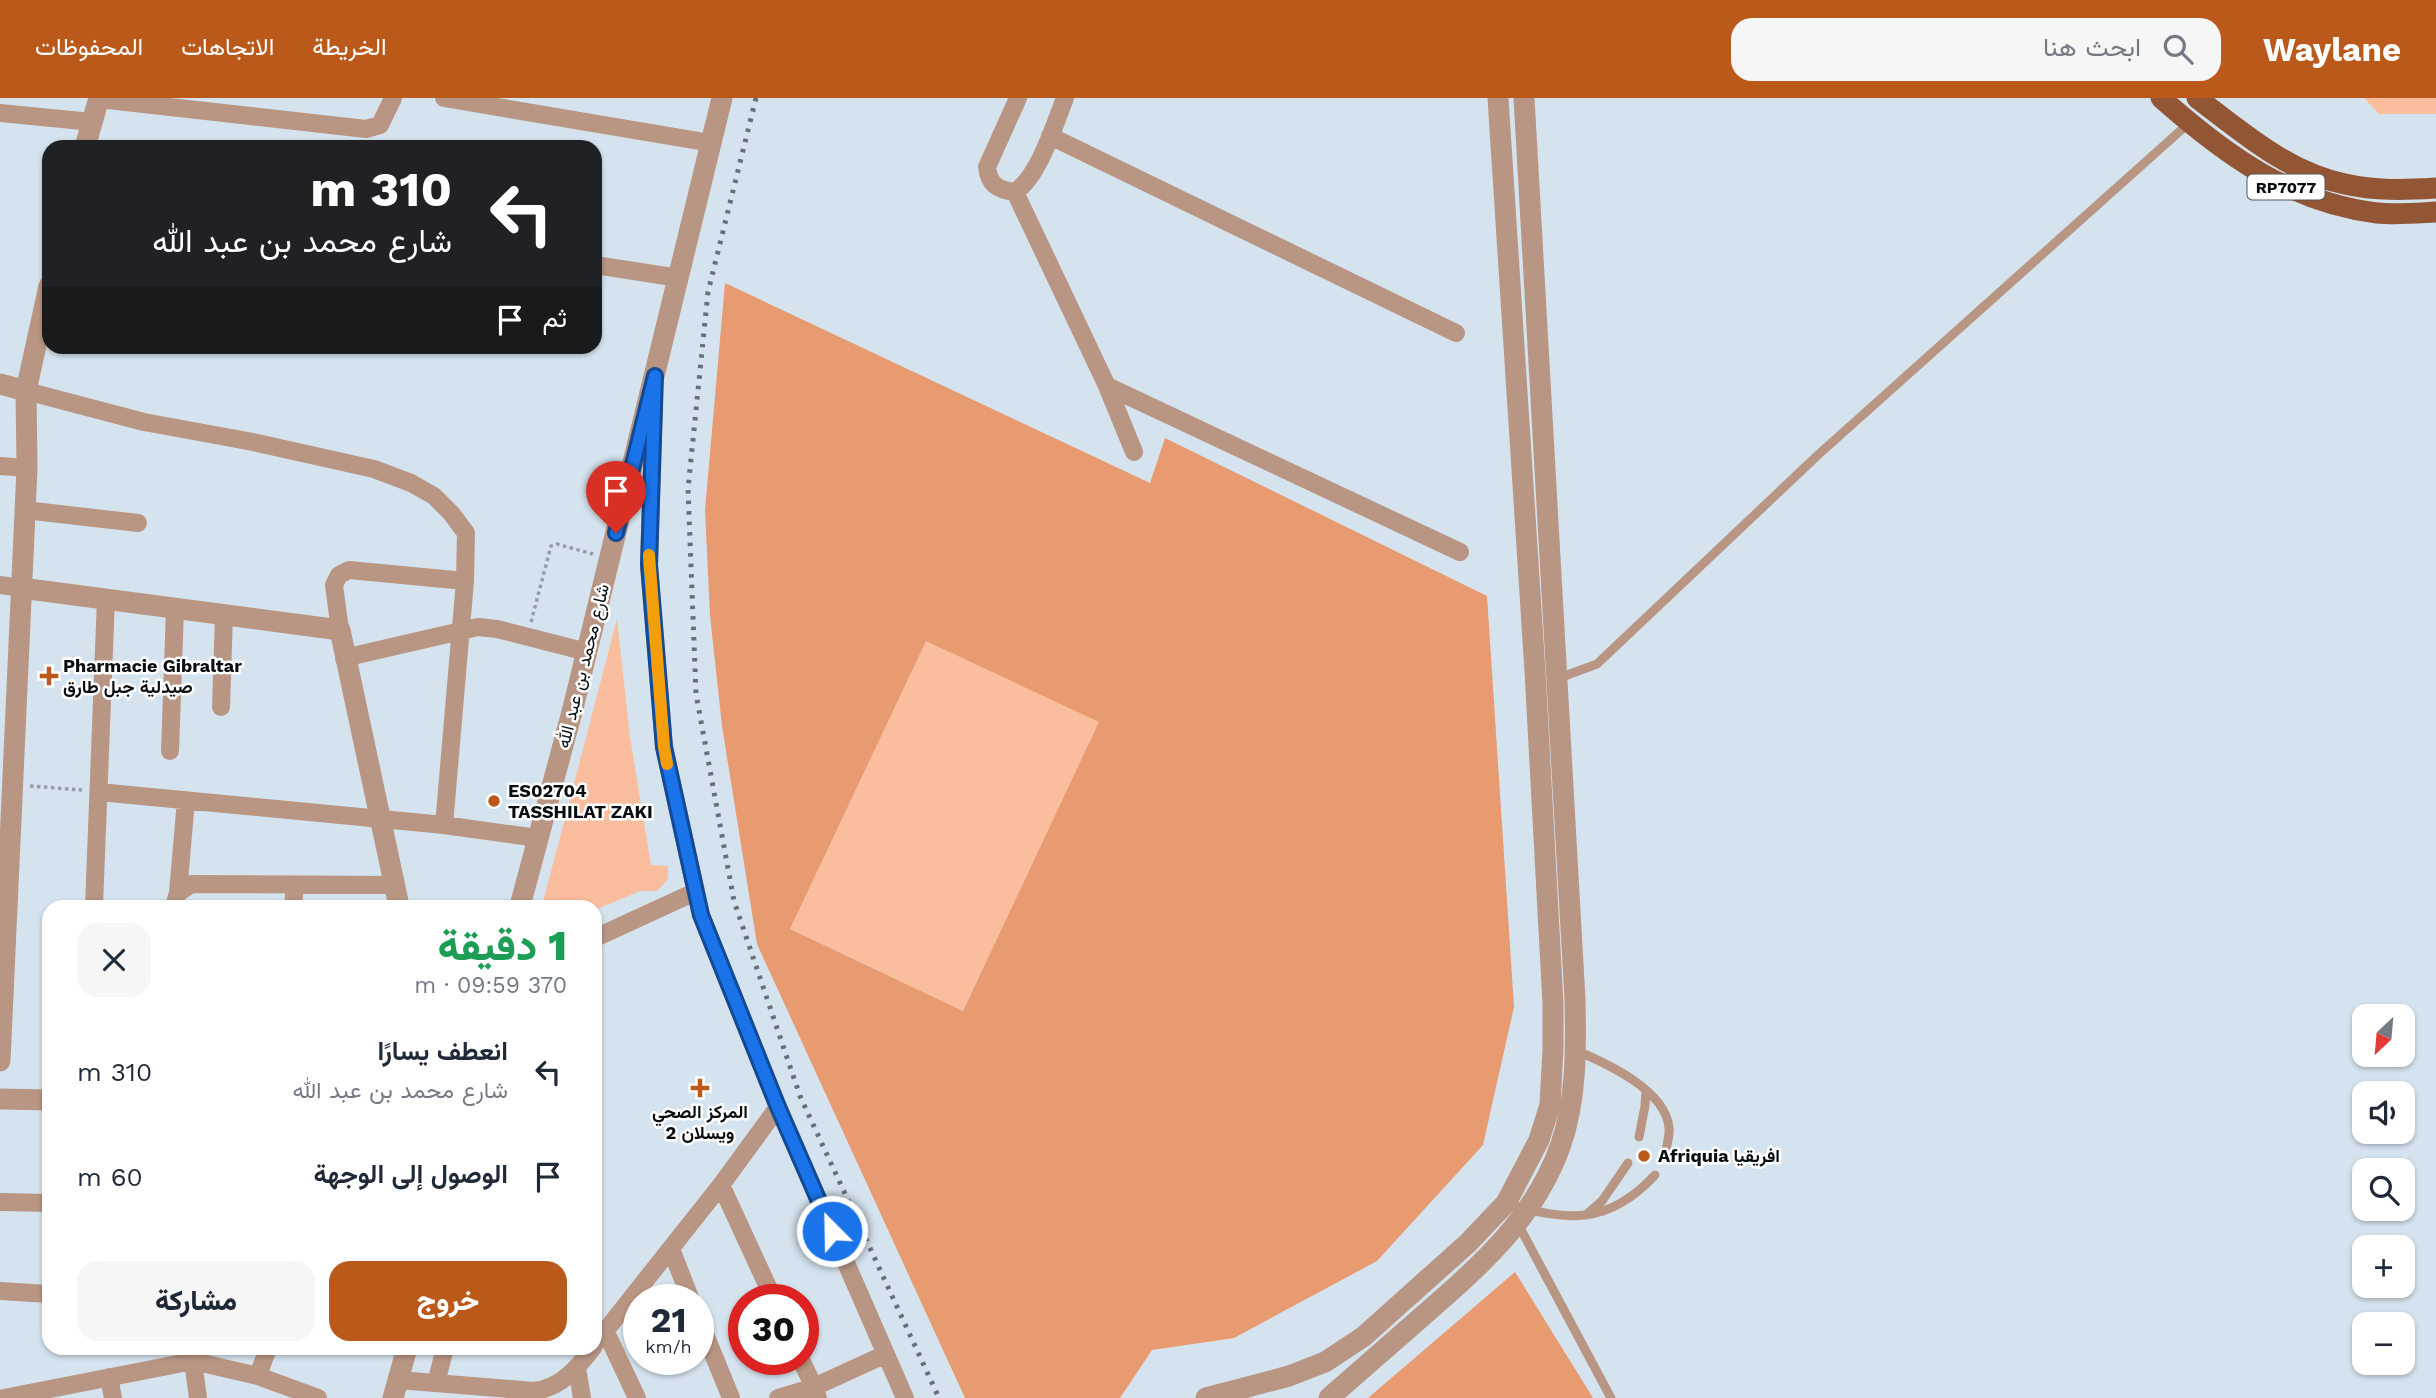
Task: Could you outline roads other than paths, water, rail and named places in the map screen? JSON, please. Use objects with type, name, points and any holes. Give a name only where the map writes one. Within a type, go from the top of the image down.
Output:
[{"type":"main road","name":"RP7077","points":[[2161,98],[2189,123],[2260,175],[2289,189],[2334,204],[2377,213],[2436,212]]},
{"type":"main road","name":"RP7077","points":[[2197,98],[2273,154],[2316,175],[2345,184],[2394,190],[2436,188]]},
{"type":"street","points":[[87,140],[99,99],[366,129],[380,125],[393,98]]},
{"type":"street","points":[[444,98],[711,143]]},
{"type":"street","name":"شارع محمد بن عبد الله","points":[[522,900],[587,652],[722,98]]},
{"type":"street","points":[[1018,98],[987,167],[988,178],[994,187],[1015,192],[1025,186],[1065,98]]},
{"type":"street","points":[[1205,1398],[1289,1376],[1325,1362],[1363,1337],[1468,1243],[1506,1203],[1524,1173],[1550,1105],[1553,1048],[1535,671],[1498,98]]},
{"type":"street","points":[[1329,1398],[1484,1263],[1522,1217],[1560,1147],[1570,1107],[1576,1051],[1559,678],[1524,98]]},
{"type":"street","points":[[0,113],[21,106],[92,122]]},
{"type":"street","points":[[1050,136],[1455,333]]},
{"type":"street","points":[[1015,192],[1107,386],[1134,452]]},
{"type":"street","points":[[602,266],[679,278]]},
{"type":"street","points":[[0,1061],[27,468],[26,391],[42,318]]},
{"type":"street","points":[[655,376],[649,565],[664,747],[695,892],[701,915],[778,1107],[905,1398]]},
{"type":"street","points":[[0,384],[144,422],[253,442],[374,469],[411,483],[434,496],[466,533],[466,581],[444,825]]},
{"type":"street","points":[[1107,386],[1460,552]]},
{"type":"street","points":[[0,466],[27,468]]},
{"type":"street","points":[[25,510],[138,523]]},
{"type":"street","points":[[398,900],[344,658],[334,585],[339,575],[349,570],[466,581]]},
{"type":"street","points":[[0,585],[340,630]]},
{"type":"street","points":[[93,900],[106,598]]},
{"type":"street","points":[[170,751],[175,609]]},
{"type":"street","points":[[221,707],[224,615]]},
{"type":"street","points":[[344,658],[478,628],[497,629],[587,652]]},
{"type":"street","points":[[99,792],[444,825],[537,838]]},
{"type":"street","points":[[176,900],[186,800]]},
{"type":"street","points":[[176,900],[191,884],[395,885]]},
{"type":"street","points":[[294,900],[295,885]]},
{"type":"street","points":[[602,935],[695,892]]},
{"type":"street","points":[[0,1099],[42,1100]]},
{"type":"street","points":[[602,1336],[721,1185],[778,1107]]},
{"type":"street","points":[[721,1185],[767,1284]]},
{"type":"street","points":[[0,1202],[42,1203]]},
{"type":"street","points":[[671,1249],[685,1284]]},
{"type":"street","points":[[0,1292],[42,1294]]},
{"type":"street","points":[[602,1347],[637,1398]]},
{"type":"street","points":[[778,1398],[816,1393],[886,1354]]},
{"type":"street","points":[[258,1376],[266,1355]]},
{"type":"street","points":[[405,1355],[395,1389],[436,1383],[534,1391],[547,1390],[577,1368],[587,1355]]},
{"type":"street","points":[[436,1383],[443,1355]]},
{"type":"street","points":[[714,1356],[731,1398]]},
{"type":"street","points":[[193,1361],[198,1398]]},
{"type":"street","points":[[4,1398],[193,1361],[258,1376],[318,1398]]},
{"type":"street","points":[[577,1368],[582,1398]]},
{"type":"street","points":[[808,1375],[816,1393]]},
{"type":"street","points":[[109,1377],[113,1398]]},
{"type":"lane","points":[[1559,678],[1597,664],[1819,454],[2189,123]]},
{"type":"lane","points":[[1553,1048],[1576,1051],[1625,1075],[1646,1090],[1662,1107],[1667,1119],[1669,1129],[1666,1150]]},
{"type":"lane","points":[[1639,1138],[1646,1090]]},
{"type":"lane","points":[[1585,1217],[1602,1201],[1629,1163]]},
{"type":"lane","points":[[1522,1217],[1585,1217],[1605,1212],[1640,1191],[1655,1175]]},
{"type":"lane","points":[[1506,1203],[1522,1217],[1611,1398]]},
{"type":"railway","points":[[756,98],[708,292],[688,489],[696,694],[734,901],[800,1096],[939,1398]]},
{"type":"place","name":"Pharmacie Gibraltar صيدلية جبل طارق","points":[[49,676]]},
{"type":"place","name":"ES02704 TASSHILAT ZAKI","points":[[494,801]]},
{"type":"place","name":"المركز الصحي ويسلان 2","points":[[700,1088]]},
{"type":"place","name":"Afriquia افريقيا","points":[[1644,1156]]}]
